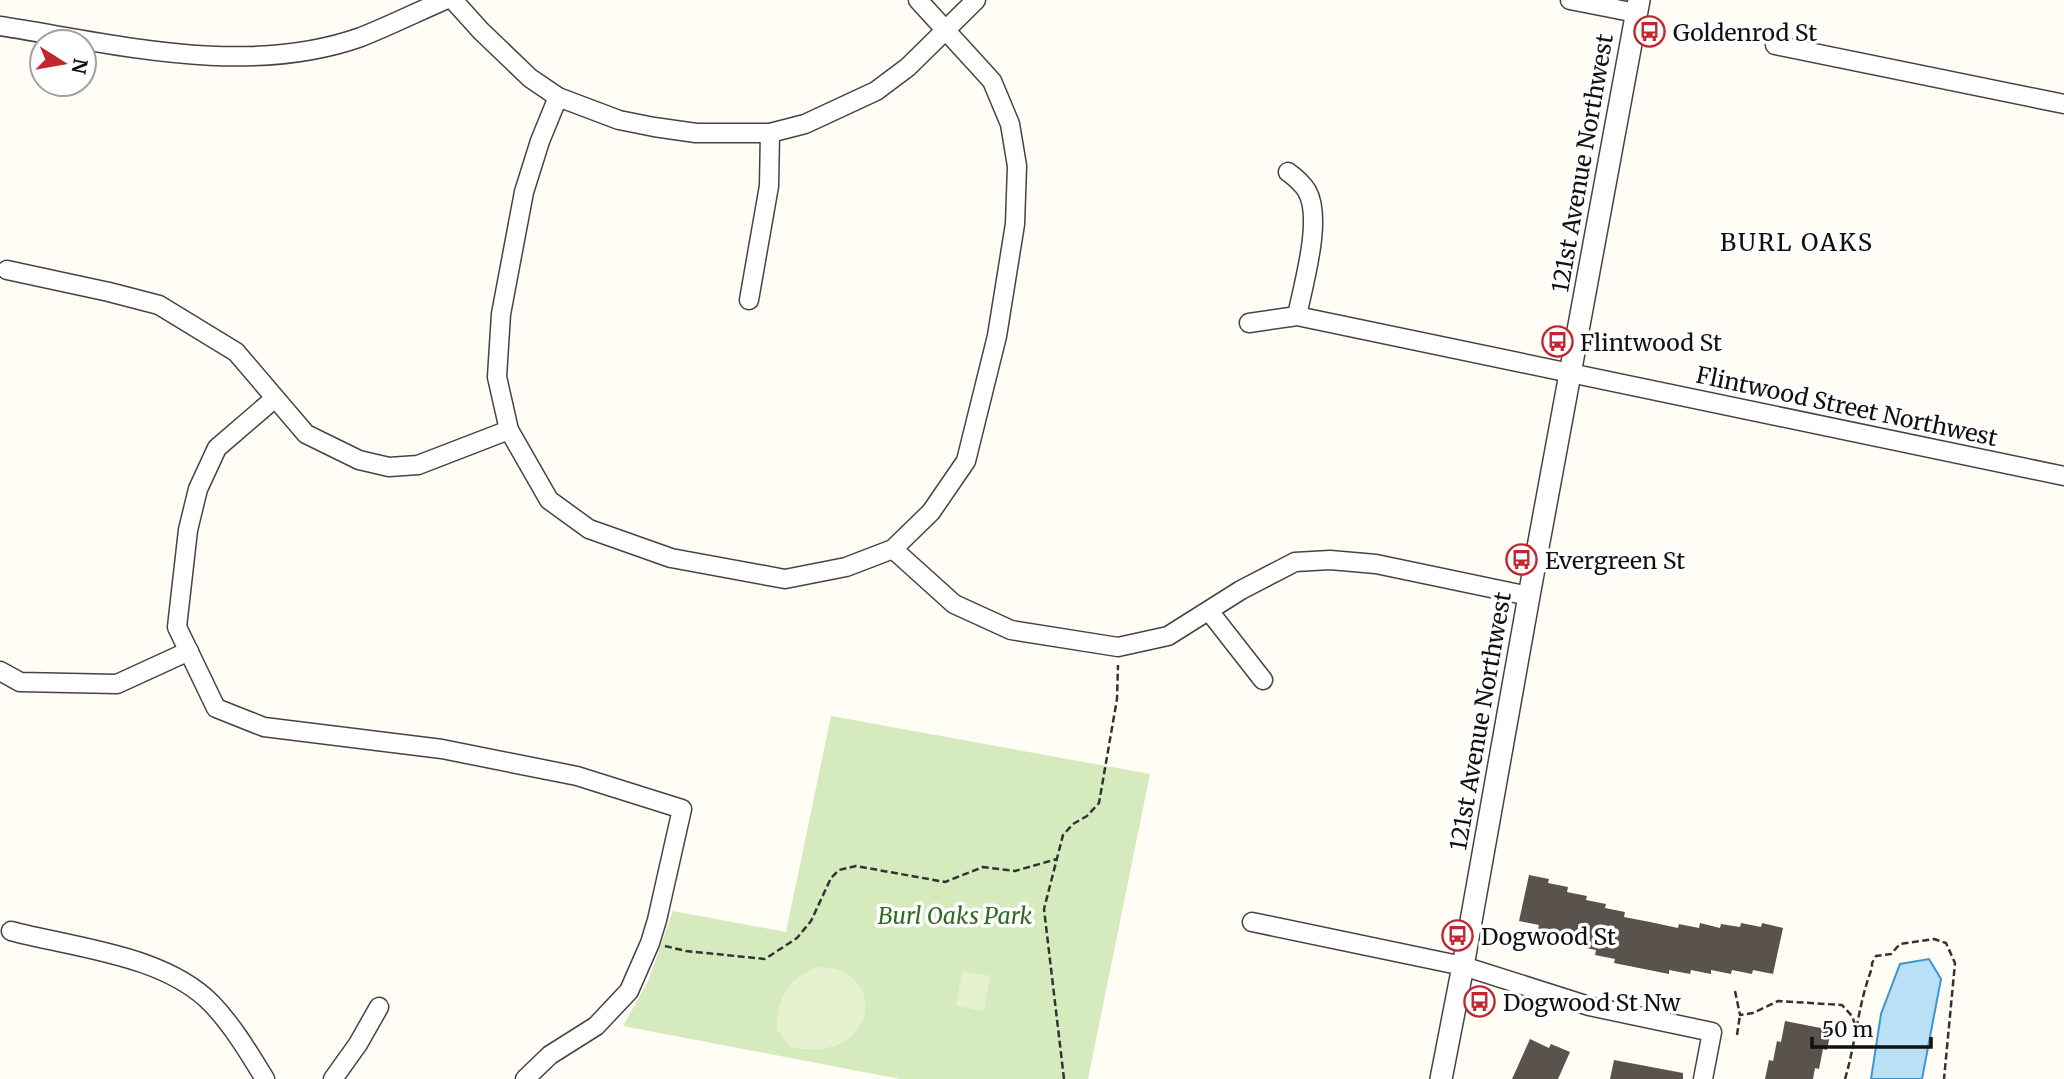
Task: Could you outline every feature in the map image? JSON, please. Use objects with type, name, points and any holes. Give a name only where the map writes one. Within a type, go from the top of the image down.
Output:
[{"type":"street","points":[[0,26],[175,54],[232,57],[286,53],[360,37],[444,0]]},
{"type":"street","points":[[453,0],[481,32],[530,78],[558,97],[619,120],[696,133],[770,133],[805,124],[876,90],[908,67],[976,0]]},
{"type":"street","points":[[558,97],[540,141],[524,192],[501,314],[497,377],[509,430],[549,500],[589,529],[671,558],[785,579],[846,567],[893,549],[931,512],[966,461],[997,337],[1016,224],[1017,166],[1010,124],[992,81],[918,0]]},
{"type":"street","points":[[1570,0],[1637,6]]},
{"type":"street","name":"121st Avenue Northwest","points":[[1441,1079],[1637,6]]},
{"type":"street","points":[[1775,45],[2064,104]]},
{"type":"street","points":[[749,300],[769,186],[770,133]]},
{"type":"street","points":[[1288,172],[1297,178],[1308,193],[1313,214],[1311,245],[1297,316]]},
{"type":"street","points":[[7,270],[159,305],[236,352],[306,433],[359,460],[389,467],[418,466],[509,430]]},
{"type":"street","name":"Flintwood Street Northwest","points":[[1249,323],[1297,316],[2064,476]]},
{"type":"street","points":[[274,399],[217,448],[198,489],[184,555],[177,627],[216,708],[264,727],[442,749],[577,776],[682,809],[650,943],[629,991],[596,1026],[550,1055],[525,1079]]},
{"type":"street","points":[[893,549],[954,604],[1011,630],[1118,647],[1168,636],[1241,590],[1295,562],[1376,564],[1529,596]]},
{"type":"street","points":[[1209,611],[1263,680]]},
{"type":"street","points":[[0,671],[20,682],[117,684],[189,651]]},
{"type":"street","points":[[1252,922],[1463,966],[1589,1006],[1712,1032],[1703,1079]]},
{"type":"street","points":[[11,931],[135,960],[179,977],[211,1003],[238,1036],[265,1079]]},
{"type":"street","points":[[333,1079],[358,1045],[379,1007]]},
{"type":"path","points":[[1064,1079],[1044,909],[1063,835],[1099,803],[1117,699],[1118,647]]},
{"type":"path","points":[[650,943],[687,951],[765,959],[797,938],[811,921],[831,878],[839,870],[856,866],[945,882],[983,867],[1015,871],[1057,859]]},
{"type":"path","points":[[1845,1079],[1857,1031],[1860,1004],[1876,956],[1891,954],[1900,944],[1934,939],[1946,943],[1955,963],[1944,1079]]},
{"type":"path","points":[[1735,991],[1740,1015],[1737,1035]]},
{"type":"path","points":[[1740,1015],[1753,1013],[1778,1001],[1824,1002],[1842,1005],[1852,1016],[1857,1031]]},
{"type":"green space","name":"Burl Oaks Park","points":[[831,716],[1150,774],[1088,1079],[900,1079],[623,1026],[648,981],[673,911],[786,932]]},
{"type":"green space","points":[[819,967],[842,972],[857,983],[864,998],[864,1015],[857,1030],[842,1043],[820,1049],[790,1047],[777,1029],[782,998],[800,976]]},
{"type":"green space","points":[[962,971],[990,976],[984,1011],[956,1006]]},
{"type":"water","points":[[1929,959],[1941,979],[1922,1079],[1871,1079],[1881,1014],[1900,964]]},
{"type":"building","points":[[1529,875],[1568,887],[1567,892],[1606,904],[1605,908],[1625,912],[1624,917],[1678,928],[1679,924],[1699,928],[1700,923],[1720,928],[1721,924],[1740,927],[1741,923],[1761,927],[1762,923],[1783,928],[1773,974],[1753,970],[1752,974],[1732,970],[1731,974],[1711,970],[1711,974],[1691,970],[1690,974],[1669,970],[1669,974],[1614,963],[1615,959],[1595,955],[1596,950],[1557,938],[1558,934],[1538,929],[1539,925],[1519,921]]},
{"type":"building","points":[[1785,1021],[1831,1030],[1827,1050],[1823,1049],[1819,1069],[1815,1068],[1813,1079],[1765,1079],[1769,1060],[1773,1061],[1777,1041],[1781,1042]]},
{"type":"building","points":[[1530,1039],[1549,1048],[1551,1044],[1570,1052],[1558,1079],[1512,1079]]},
{"type":"building","points":[[1614,1060],[1683,1073],[1683,1079],[1610,1079]]},
{"type":"place","name":"Goldenrod St","points":[[1650,32]]},
{"type":"place","name":"Flintwood St","points":[[1557,342]]},
{"type":"place","name":"Evergreen St","points":[[1522,560]]},
{"type":"place","name":"Dogwood St","points":[[1458,936]]},
{"type":"place","name":"Dogwood St Nw","points":[[1480,1002]]},
{"type":"district","name":"BURL OAKS","points":[[1797,242]]}]
